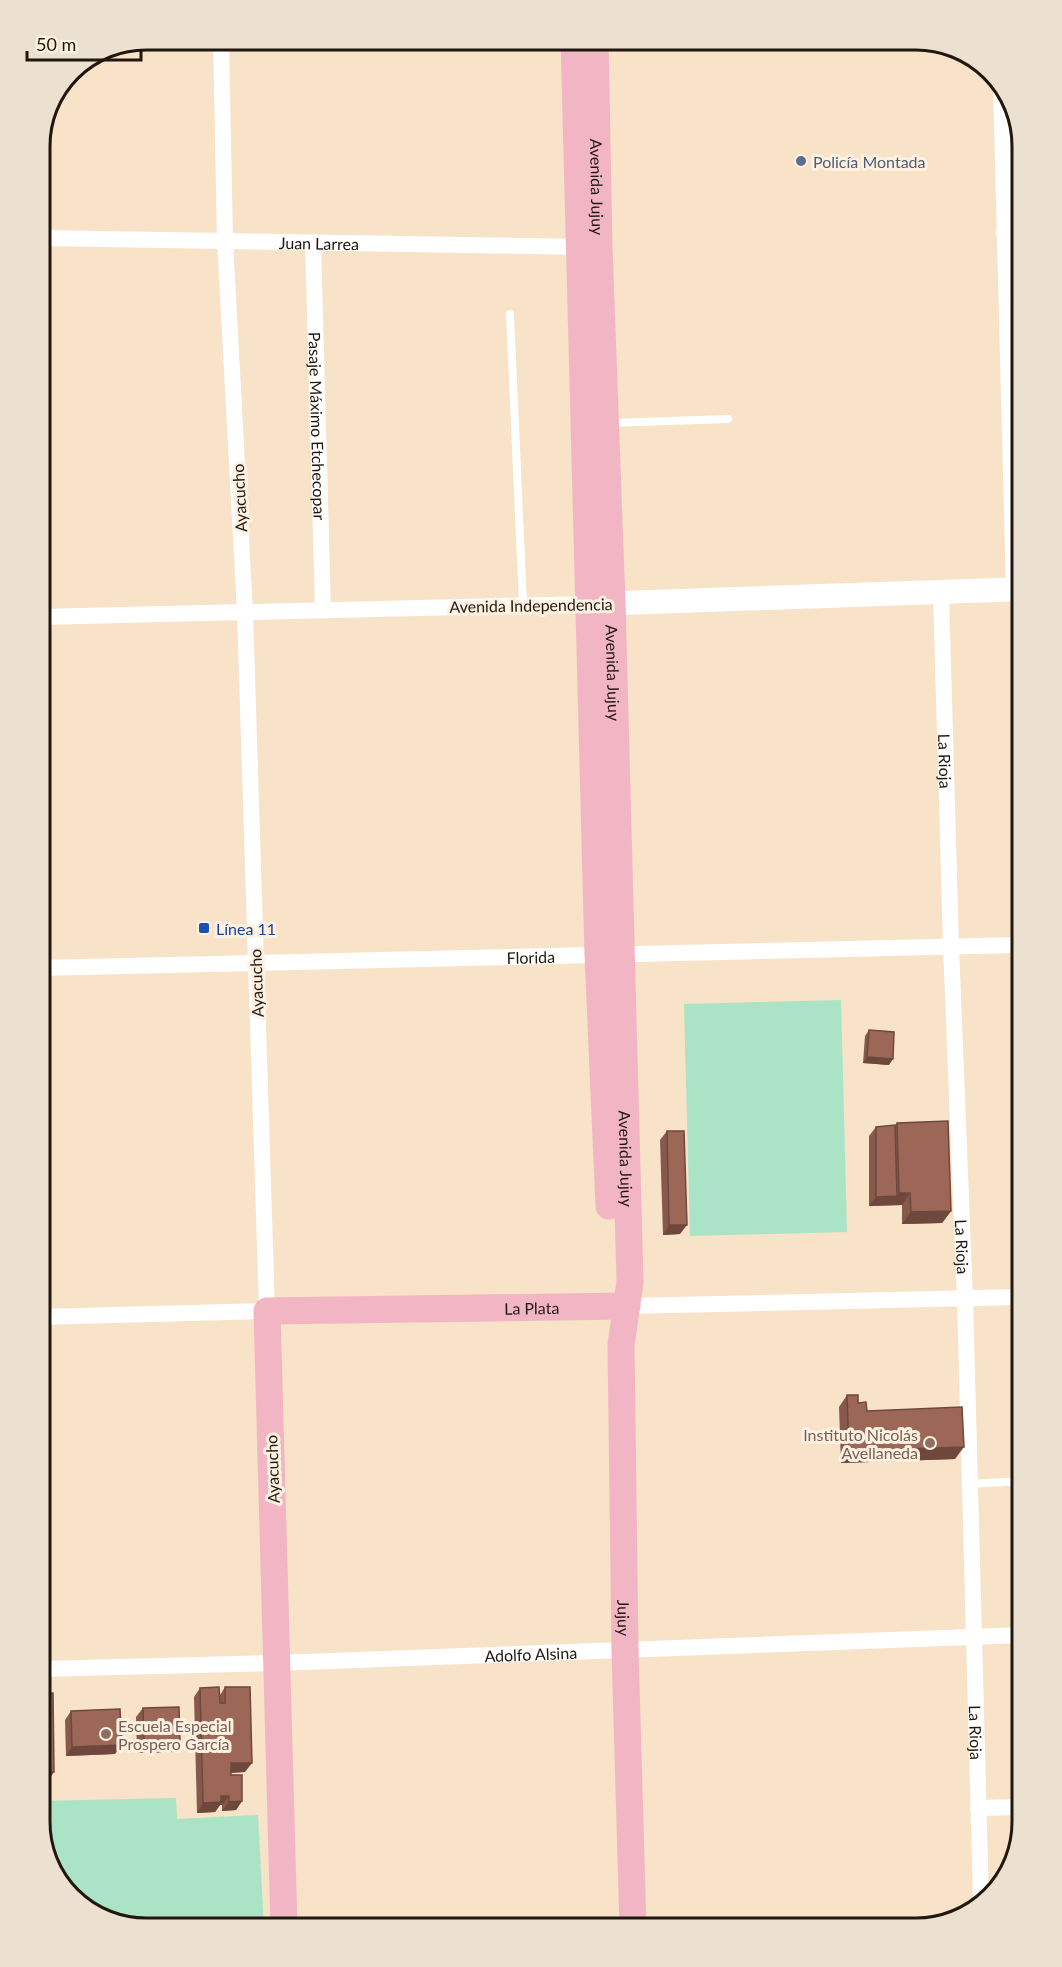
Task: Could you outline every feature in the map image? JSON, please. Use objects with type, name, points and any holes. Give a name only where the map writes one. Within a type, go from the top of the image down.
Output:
[{"type":"main road","name":"Avenida Jujuy","points":[[575,50],[605,423],[600,604]]},
{"type":"main road","name":"Avenida Jujuy","points":[[595,50],[590,247],[621,1306]]},
{"type":"main road","name":"Avenida Independencia","points":[[600,604],[1012,590]]},
{"type":"main road","name":"La Plata","points":[[267,1311],[621,1306]]},
{"type":"main road","name":"Jujuy","points":[[621,1306],[625,1650],[633,1918]]},
{"type":"main road","name":"Ayacucho","points":[[267,1311],[284,1917]]},
{"type":"street","name":"Ayacucho","points":[[221,50],[225,241],[245,612],[267,1311]]},
{"type":"street","points":[[1001,102],[1012,423]]},
{"type":"street","points":[[1004,232],[1012,232]]},
{"type":"street","name":"Juan Larrea","points":[[50,238],[590,247]]},
{"type":"street","name":"Pasaje Máximo Etchecopar","points":[[313,242],[323,610]]},
{"type":"street","name":"La Rioja","points":[[941,593],[981,1893]]},
{"type":"street","name":"Avenida Independencia","points":[[50,617],[600,604]]},
{"type":"street","name":"Florida","points":[[50,968],[1012,945]]},
{"type":"street","name":"La Plata","points":[[621,1306],[1012,1297]]},
{"type":"street","name":"La Plata","points":[[50,1317],[267,1311]]},
{"type":"street","name":"Adolfo Alsina","points":[[50,1669],[277,1663],[1012,1635]]},
{"type":"street","points":[[978,1808],[1012,1806]]},
{"type":"lane","points":[[510,314],[523,605]]},
{"type":"lane","points":[[605,423],[728,419]]},
{"type":"lane","points":[[969,1484],[1012,1482]]},
{"type":"green space","points":[[841,1000],[847,1232],[690,1236],[684,1004]]},
{"type":"green space","points":[[176,1798],[177,1819],[258,1815],[263,1917],[140,1917],[121,1914],[98,1905],[87,1898],[69,1880],[62,1869],[51,1840],[50,1801]]},
{"type":"building","points":[[869,1030],[894,1032],[893,1059],[867,1057]]},
{"type":"building","points":[[948,1121],[951,1211],[911,1212],[910,1193],[899,1193],[897,1123]]},
{"type":"building","points":[[895,1125],[897,1196],[876,1197],[876,1127]]},
{"type":"building","points":[[667,1131],[684,1131],[687,1225],[669,1225]]},
{"type":"building","points":[[847,1395],[858,1395],[858,1403],[866,1402],[867,1411],[962,1407],[964,1447],[849,1451]]},
{"type":"building","points":[[219,1687],[220,1703],[225,1703],[225,1687],[250,1687],[252,1763],[231,1763],[231,1775],[242,1775],[242,1801],[229,1802],[229,1796],[221,1796],[221,1802],[203,1803],[200,1688]]},
{"type":"building","points":[[50,1693],[53,1693],[54,1772],[50,1772]]},
{"type":"building","points":[[179,1707],[180,1742],[144,1743],[143,1708]]},
{"type":"building","points":[[120,1709],[122,1745],[72,1747],[71,1711]]},
{"type":"place","name":"Policía Montada","points":[[801,161]]},
{"type":"place","name":"Línea 11","points":[[204,928]]},
{"type":"place","name":"Instituto Nicolás Avellaneda","points":[[930,1443]]},
{"type":"place","name":"Escuela Especial Prospero García","points":[[106,1734]]}]
